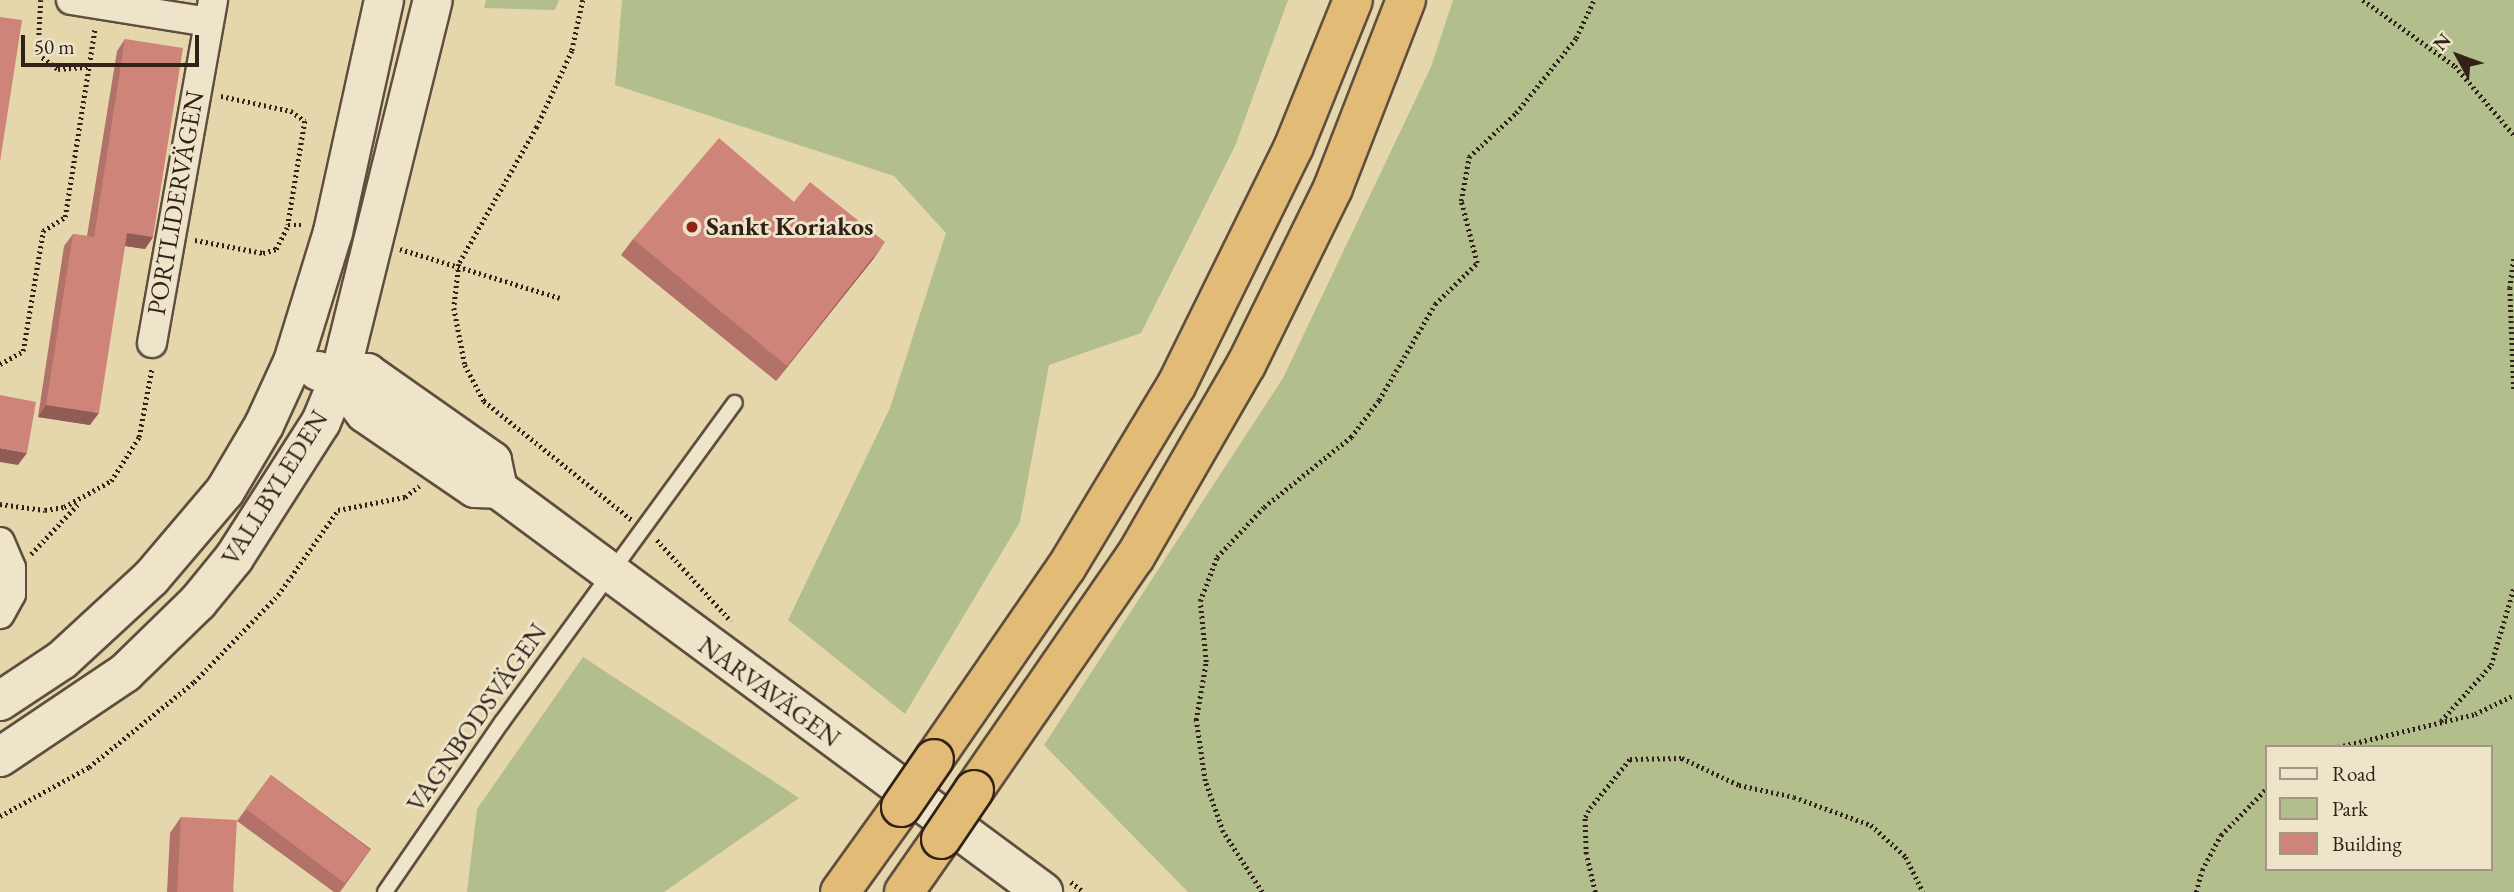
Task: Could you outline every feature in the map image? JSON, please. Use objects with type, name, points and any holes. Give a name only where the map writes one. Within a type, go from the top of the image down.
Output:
[{"type":"highway","points":[[840,892],[1066,568],[1175,386],[1294,146],[1353,0]]},
{"type":"highway","points":[[904,892],[1135,557],[1247,365],[1333,188],[1406,0]]},
{"type":"main road","name":"VALLBYLEDEN","points":[[0,701],[62,660],[110,620],[188,538],[231,480],[293,362],[333,232],[384,0]]},
{"type":"main road","name":"VALLBYLEDEN","points":[[0,757],[125,673],[198,602],[234,558],[306,447],[339,379],[433,0]]},
{"type":"main road","name":"NARVAVÄGEN","points":[[293,362],[339,379],[367,373],[447,450],[475,488],[498,489],[1043,892]]},
{"type":"main road","name":"NARVAVÄGEN","points":[[339,379],[356,405],[387,430],[447,450]]},
{"type":"main road","points":[[306,447],[348,428],[387,430]]},
{"type":"street","name":"PORTLIDERVÄGEN","points":[[71,0],[99,5],[211,11],[152,343]]},
{"type":"street","points":[[0,542],[6,548],[11,575],[11,594],[0,614]]},
{"type":"lane","name":"VAGNBODSVÄGEN","points":[[385,892],[610,573],[735,403]]},
{"type":"path","points":[[41,0],[38,54],[58,69],[89,67]]},
{"type":"path","points":[[583,0],[572,51],[537,127],[459,264],[454,308],[457,337],[466,365],[484,401],[643,528],[677,559],[740,629]]},
{"type":"path","points":[[1262,892],[1223,832],[1205,781],[1196,720],[1206,662],[1200,601],[1217,556],[1264,507],[1351,437],[1379,400],[1435,304],[1477,262],[1461,201],[1469,157],[1516,113],[1576,38],[1594,0]]},
{"type":"path","points":[[2363,0],[2455,66],[2514,135]]},
{"type":"path","points":[[0,364],[23,351],[43,231],[65,217],[99,5]]},
{"type":"path","points":[[196,91],[291,111],[305,121],[288,225]]},
{"type":"path","points":[[2514,259],[2510,288],[2514,391]]},
{"type":"path","points":[[459,264],[560,298]]},
{"type":"path","points":[[11,575],[81,502],[111,481],[133,452],[156,350],[152,343]]},
{"type":"path","points":[[0,816],[89,767],[194,682],[278,595],[338,510],[405,496],[416,491],[484,401]]},
{"type":"path","points":[[0,504],[46,510],[81,502]]},
{"type":"path","points":[[2440,723],[2491,665],[2514,587]]},
{"type":"path","points":[[2346,745],[2475,714],[2514,695]]},
{"type":"path","points":[[1595,892],[1586,854],[1585,817],[1590,808],[1630,759],[1682,758],[1739,785],[1794,797],[1871,825],[1906,857],[1923,892]]},
{"type":"path","points":[[2196,892],[2206,861],[2221,835],[2266,789]]},
{"type":"green space","points":[[486,0],[559,0],[555,10],[484,8]]},
{"type":"green space","points":[[622,0],[1288,0],[1235,146],[1141,333],[1049,365],[1020,522],[905,714],[788,620],[890,408],[946,233],[894,176],[615,85]]},
{"type":"green space","points":[[1453,0],[2514,0],[2514,892],[1188,892],[1044,745],[1283,378],[1431,67]]},
{"type":"green space","points":[[583,657],[799,798],[664,892],[467,892],[477,809]]},
{"type":"building","points":[[0,17],[22,20],[0,162]]},
{"type":"building","points":[[125,39],[183,48],[153,237],[127,233],[99,413],[46,405],[73,234],[94,237]]},
{"type":"building","points":[[719,138],[794,202],[810,182],[885,242],[787,366],[633,239]]},
{"type":"building","points":[[0,395],[36,402],[27,453],[0,448]]},
{"type":"building","points":[[271,775],[370,850],[345,883],[246,809]]},
{"type":"building","points":[[181,817],[237,820],[233,892],[177,892]]},
{"type":"place","name":"Sankt Koriakos","points":[[692,227]]}]
